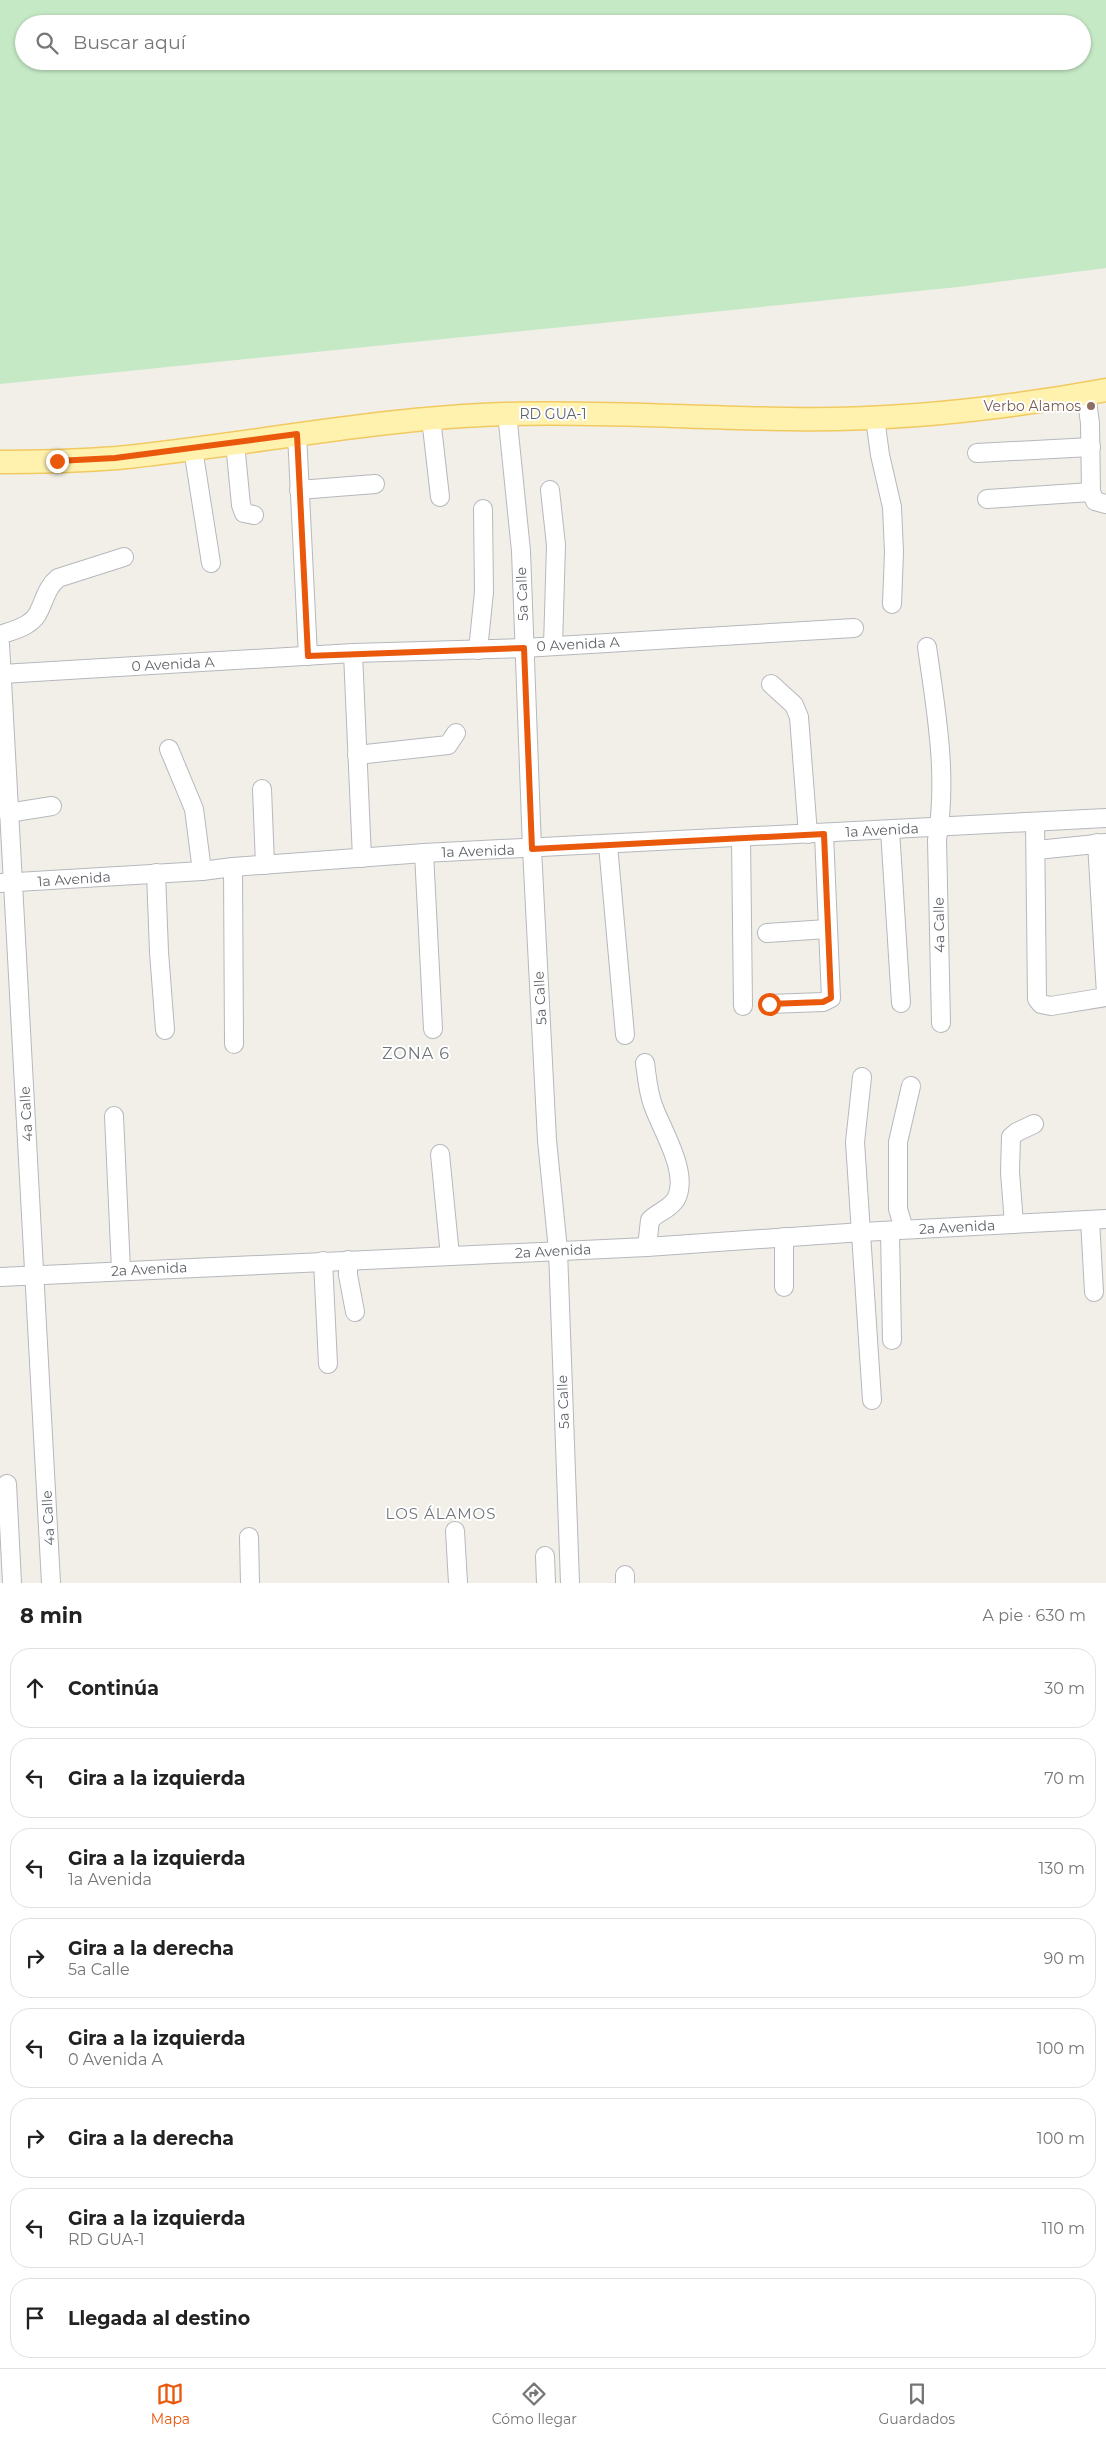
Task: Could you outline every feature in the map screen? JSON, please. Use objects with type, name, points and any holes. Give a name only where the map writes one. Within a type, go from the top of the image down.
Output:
[{"type":"main road","name":"RD GUA-1","points":[[0,462],[115,458],[431,418],[507,414],[791,420],[875,418],[943,412],[1096,392]]},
{"type":"street","points":[[1096,392],[1091,447],[1091,492],[1095,501],[1106,504]]},
{"type":"street","name":"5a Calle","points":[[507,414],[521,551],[532,849],[547,1140],[558,1250],[570,1583]]},
{"type":"street","points":[[431,418],[440,497]]},
{"type":"street","points":[[875,418],[880,456],[892,507],[894,552],[892,604]]},
{"type":"street","points":[[297,434],[308,656]]},
{"type":"street","points":[[235,443],[241,505],[244,513],[254,515]]},
{"type":"street","points":[[976,452],[1091,447]]},
{"type":"street","points":[[193,449],[210,563]]},
{"type":"street","points":[[299,490],[375,484]]},
{"type":"street","points":[[550,490],[556,545],[553,646]]},
{"type":"street","points":[[987,499],[1091,492]]},
{"type":"street","points":[[478,650],[484,592],[483,509]]},
{"type":"street","points":[[0,635],[21,628],[32,621],[39,613],[51,584],[58,578],[124,557]]},
{"type":"street","name":"0 Avenida A","points":[[2,674],[353,652],[524,648],[854,628]]},
{"type":"street","name":"4a Calle","points":[[0,644],[8,813],[6,883],[36,1274],[51,1583]]},
{"type":"street","name":"4a Calle","points":[[927,647],[941,774],[937,840],[941,1023]]},
{"type":"street","points":[[353,652],[362,858]]},
{"type":"street","points":[[769,1004],[829,1001],[831,998],[827,929],[816,834],[799,717],[794,705],[771,684]]},
{"type":"street","points":[[357,755],[448,745],[456,733]]},
{"type":"street","points":[[169,749],[194,809],[202,871]]},
{"type":"street","points":[[262,789],[265,865]]},
{"type":"street","points":[[8,813],[52,806]]},
{"type":"street","name":"1a Avenida","points":[[6,883],[202,871],[424,853],[532,849],[1106,818]]},
{"type":"street","points":[[1035,822],[1037,850],[1037,999],[1041,1004],[1051,1006],[1106,996],[1101,843],[1037,850]]},
{"type":"street","points":[[890,830],[901,1003]]},
{"type":"street","points":[[742,838],[742,1006]]},
{"type":"street","points":[[608,845],[625,1035]]},
{"type":"street","points":[[424,853],[433,1030]]},
{"type":"street","points":[[233,867],[234,1044]]},
{"type":"street","points":[[156,873],[159,952],[165,1030]]},
{"type":"street","points":[[766,933],[827,929]]},
{"type":"street","points":[[645,1063],[652,1104],[677,1158],[679,1179],[677,1197],[670,1207],[657,1213],[650,1220],[646,1247]]},
{"type":"street","points":[[862,1077],[855,1142],[872,1400]]},
{"type":"street","points":[[892,1340],[898,1209],[898,1142],[911,1086]]},
{"type":"street","points":[[114,1116],[121,1270]]},
{"type":"street","points":[[1014,1224],[1010,1172],[1011,1137],[1016,1132],[1034,1124]]},
{"type":"street","points":[[440,1154],[450,1256]]},
{"type":"street","points":[[1094,1292],[1098,1220]]},
{"type":"street","name":"2a Avenida","points":[[0,1277],[646,1247],[862,1232],[1098,1220]]},
{"type":"street","points":[[784,1238],[784,1287]]},
{"type":"street","points":[[348,1260],[348,1275],[354,1312]]},
{"type":"street","points":[[323,1261],[328,1364]]},
{"type":"street","points":[[7,1484],[12,1583]]},
{"type":"street","points":[[455,1531],[458,1583]]},
{"type":"street","points":[[249,1537],[250,1583]]},
{"type":"street","points":[[545,1556],[546,1583]]},
{"type":"green space","points":[[0,0],[1106,0],[1106,268],[958,287],[0,384]]},
{"type":"place","name":"Verbo Alamos","points":[[1091,406]]},
{"type":"district","name":"ZONA 6","points":[[416,1053]]},
{"type":"district","name":"LOS ÁLAMOS","points":[[441,1514]]},
{"type":"route","points":[[57,461],[115,458],[297,434],[308,656],[353,652],[524,648],[532,849],[824,834],[823,852],[831,998],[829,1001],[823,1002],[769,1004]]}]
